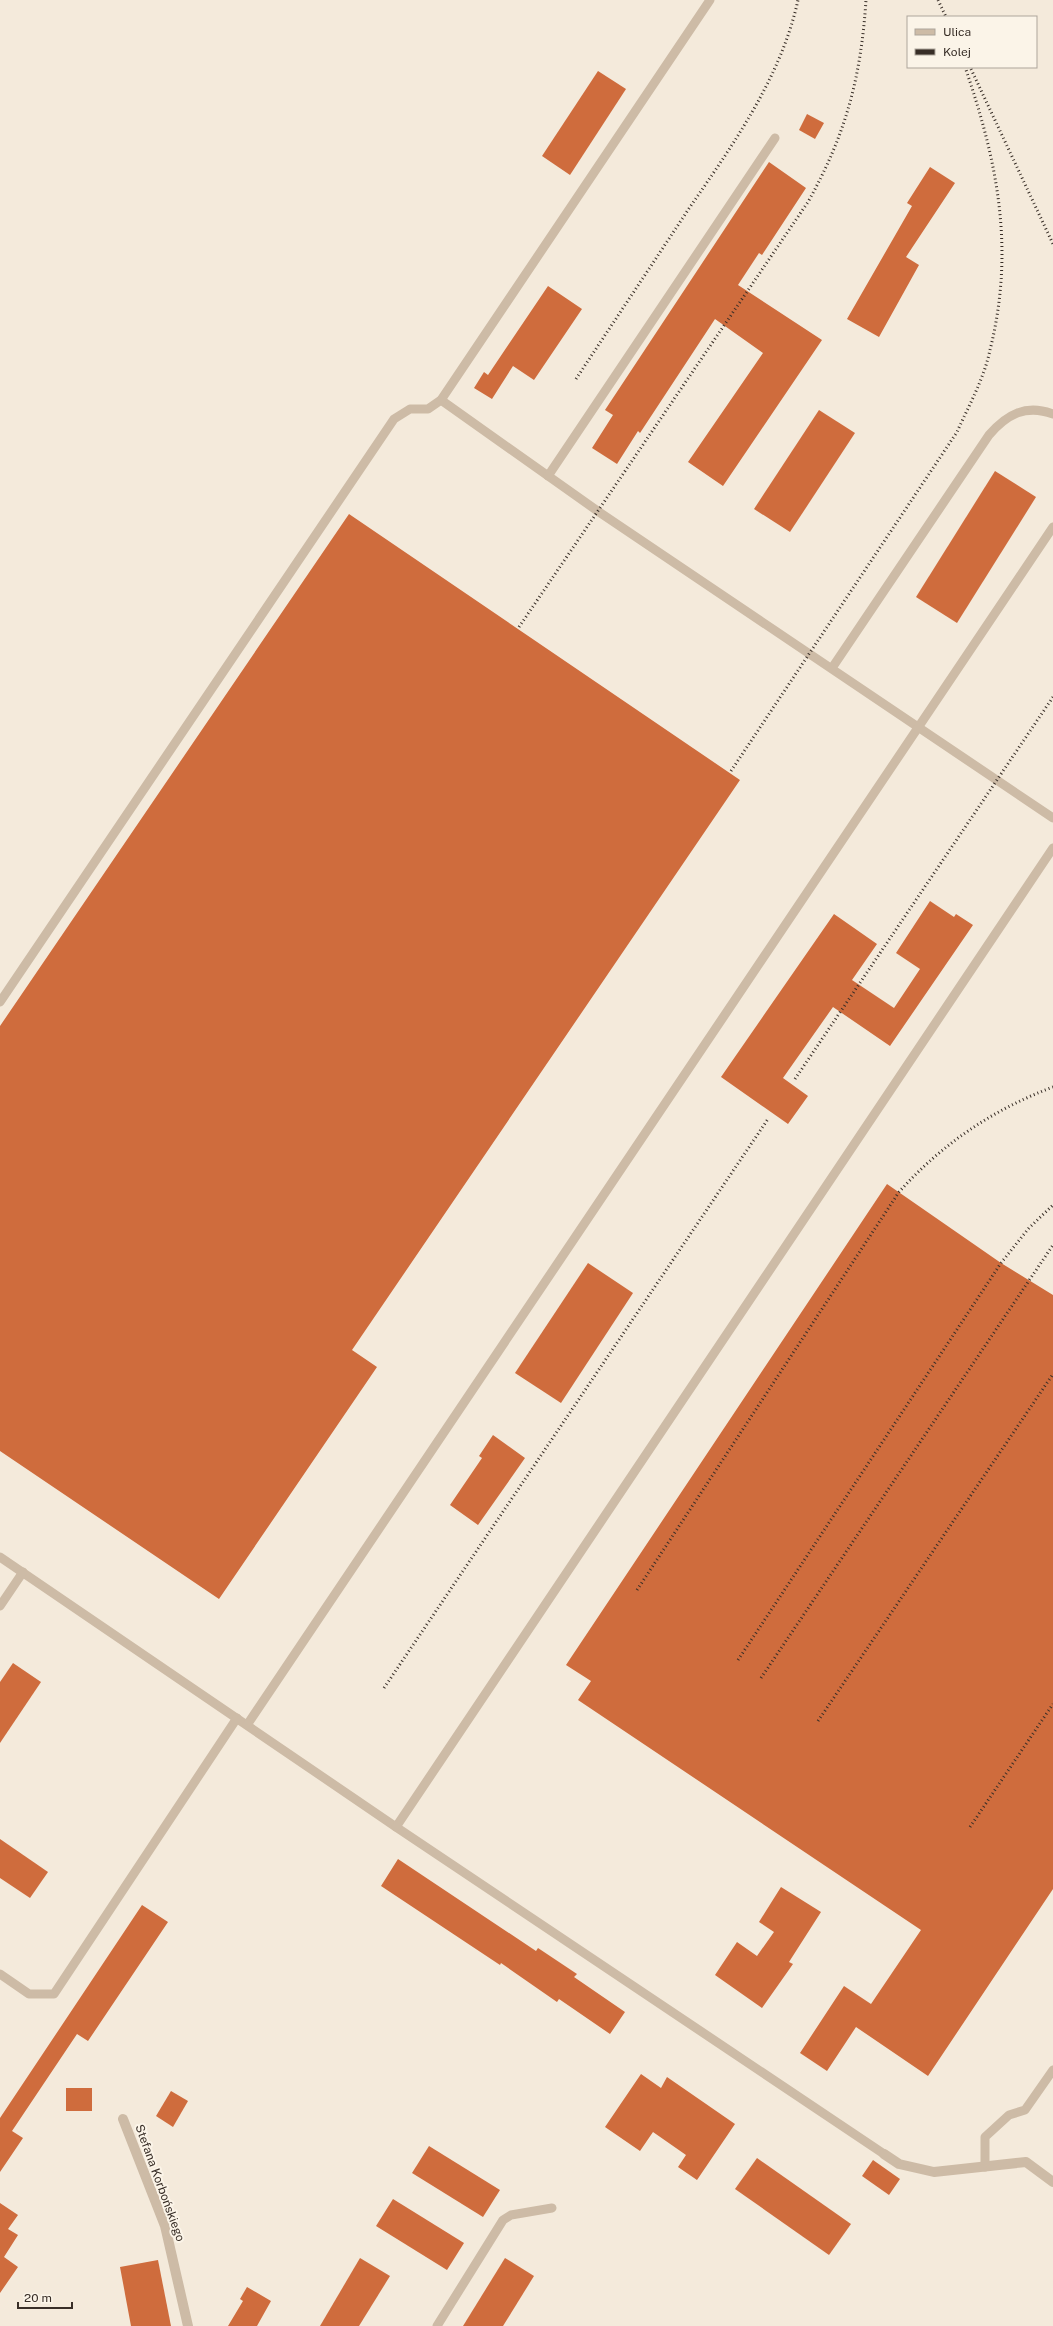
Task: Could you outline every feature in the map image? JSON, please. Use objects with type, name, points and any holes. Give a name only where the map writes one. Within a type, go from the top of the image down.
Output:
[{"type":"street","name":"Stefana Korbońskiego","points":[[123,2119],[165,2226],[188,2326]]},
{"type":"street","points":[[884,2154],[899,2164],[934,2172],[1026,2162],[1053,2182]]},
{"type":"lane","points":[[0,1002],[394,420],[410,409],[428,409],[441,400],[710,0]]},
{"type":"lane","points":[[548,476],[775,138]]},
{"type":"lane","points":[[441,400],[548,476],[1053,818]]},
{"type":"lane","points":[[832,668],[989,435],[1010,414],[1024,410],[1043,410],[1053,414]]},
{"type":"lane","points":[[247,1725],[920,727],[1053,527]]},
{"type":"lane","points":[[396,1827],[1053,848]]},
{"type":"lane","points":[[0,1557],[396,1827],[884,2154]]},
{"type":"lane","points":[[0,1606],[23,1572]]},
{"type":"lane","points":[[0,1974],[29,1994],[54,1994],[237,1718]]},
{"type":"lane","points":[[985,2167],[985,2137],[1009,2115],[1025,2110],[1053,2070]]},
{"type":"lane","points":[[437,2326],[502,2220],[511,2215],[552,2208]]},
{"type":"building","points":[[598,71],[626,89],[570,175],[542,156]]},
{"type":"building","points":[[807,114],[824,123],[815,139],[799,130]]},
{"type":"building","points":[[769,162],[806,188],[762,255],[759,253],[738,285],[822,340],[723,486],[688,462],[763,353],[715,319],[640,433],[638,431],[617,464],[592,448],[613,415],[605,410]]},
{"type":"building","points":[[930,167],[955,183],[906,257],[919,265],[879,337],[847,319],[912,206],[907,203]]},
{"type":"building","points":[[548,286],[582,309],[534,380],[513,366],[492,399],[474,388],[484,372],[488,375]]},
{"type":"building","points":[[819,410],[855,433],[790,532],[754,509]]},
{"type":"building","points":[[995,471],[1036,497],[957,623],[916,597]]},
{"type":"building","points":[[349,514],[740,780],[352,1350],[377,1367],[219,1599],[0,1451],[0,1026]]},
{"type":"building","points":[[930,901],[954,917],[956,914],[973,925],[890,1046],[833,1007],[783,1078],[808,1096],[788,1124],[721,1077],[834,914],[877,944],[852,980],[894,1008],[920,969],[896,953]]},
{"type":"building","points":[[887,1184],[1001,1263],[1053,1295],[1053,1889],[928,2076],[856,2027],[827,2071],[800,2053],[844,1986],[871,2004],[921,1930],[578,1700],[591,1681],[566,1665]]},
{"type":"building","points":[[588,1263],[633,1293],[561,1403],[515,1373]]},
{"type":"building","points":[[493,1435],[525,1458],[478,1525],[450,1505],[482,1458],[479,1456]]},
{"type":"building","points":[[13,1663],[41,1682],[0,1743],[0,1682]]},
{"type":"building","points":[[0,1839],[48,1872],[30,1898],[0,1878]]},
{"type":"building","points":[[398,1859],[536,1951],[538,1948],[577,1974],[574,1977],[625,2012],[610,2034],[559,1999],[557,2002],[501,1963],[500,1965],[381,1886]]},
{"type":"building","points":[[781,1887],[821,1912],[789,1962],[793,1964],[762,2008],[715,1975],[737,1942],[757,1956],[774,1932],[759,1922]]},
{"type":"building","points":[[142,1905],[168,1922],[88,2041],[77,2034],[12,2131],[23,2138],[0,2172],[0,2118]]},
{"type":"building","points":[[641,2074],[661,2088],[667,2077],[735,2124],[697,2180],[678,2167],[686,2155],[653,2132],[640,2151],[605,2127]]},
{"type":"building","points":[[66,2088],[92,2088],[92,2111],[66,2111]]},
{"type":"building","points":[[171,2091],[188,2101],[173,2127],[156,2116]]},
{"type":"building","points":[[429,2146],[500,2190],[483,2217],[412,2173]]},
{"type":"building","points":[[757,2158],[851,2224],[829,2255],[735,2189]]},
{"type":"building","points":[[873,2160],[900,2179],[889,2195],[862,2176]]},
{"type":"building","points":[[393,2199],[464,2243],[447,2270],[376,2226]]},
{"type":"building","points":[[0,2203],[18,2215],[8,2229],[18,2235],[4,2257],[18,2267],[0,2293]]},
{"type":"building","points":[[360,2258],[390,2276],[359,2326],[320,2326]]},
{"type":"building","points":[[505,2258],[534,2276],[503,2326],[463,2326]]},
{"type":"building","points":[[158,2260],[171,2326],[131,2326],[120,2267]]},
{"type":"building","points":[[247,2287],[271,2301],[257,2326],[228,2326],[243,2301],[240,2299]]},
{"type":"railway","points":[[576,379],[738,136],[780,57],[798,0]]},
{"type":"railway","points":[[519,627],[808,202],[821,177],[842,129],[855,80],[860,54],[866,0]]},
{"type":"railway","points":[[938,0],[946,16]]},
{"type":"railway","points":[[731,771],[957,432],[984,371],[990,350],[997,313],[1001,277],[1002,242],[994,172],[977,103],[965,68]]},
{"type":"railway","points":[[971,69],[1053,244]]},
{"type":"railway","points":[[795,1079],[1053,697]]},
{"type":"railway","points":[[637,1590],[899,1192],[933,1159],[969,1130],[1009,1106],[1053,1087]]},
{"type":"railway","points":[[384,1688],[768,1119]]},
{"type":"railway","points":[[738,1660],[1001,1263],[1029,1228],[1053,1205]]},
{"type":"railway","points":[[761,1678],[1053,1245]]},
{"type":"railway","points":[[818,1721],[1053,1374]]},
{"type":"railway","points":[[970,1827],[1053,1704]]}]
